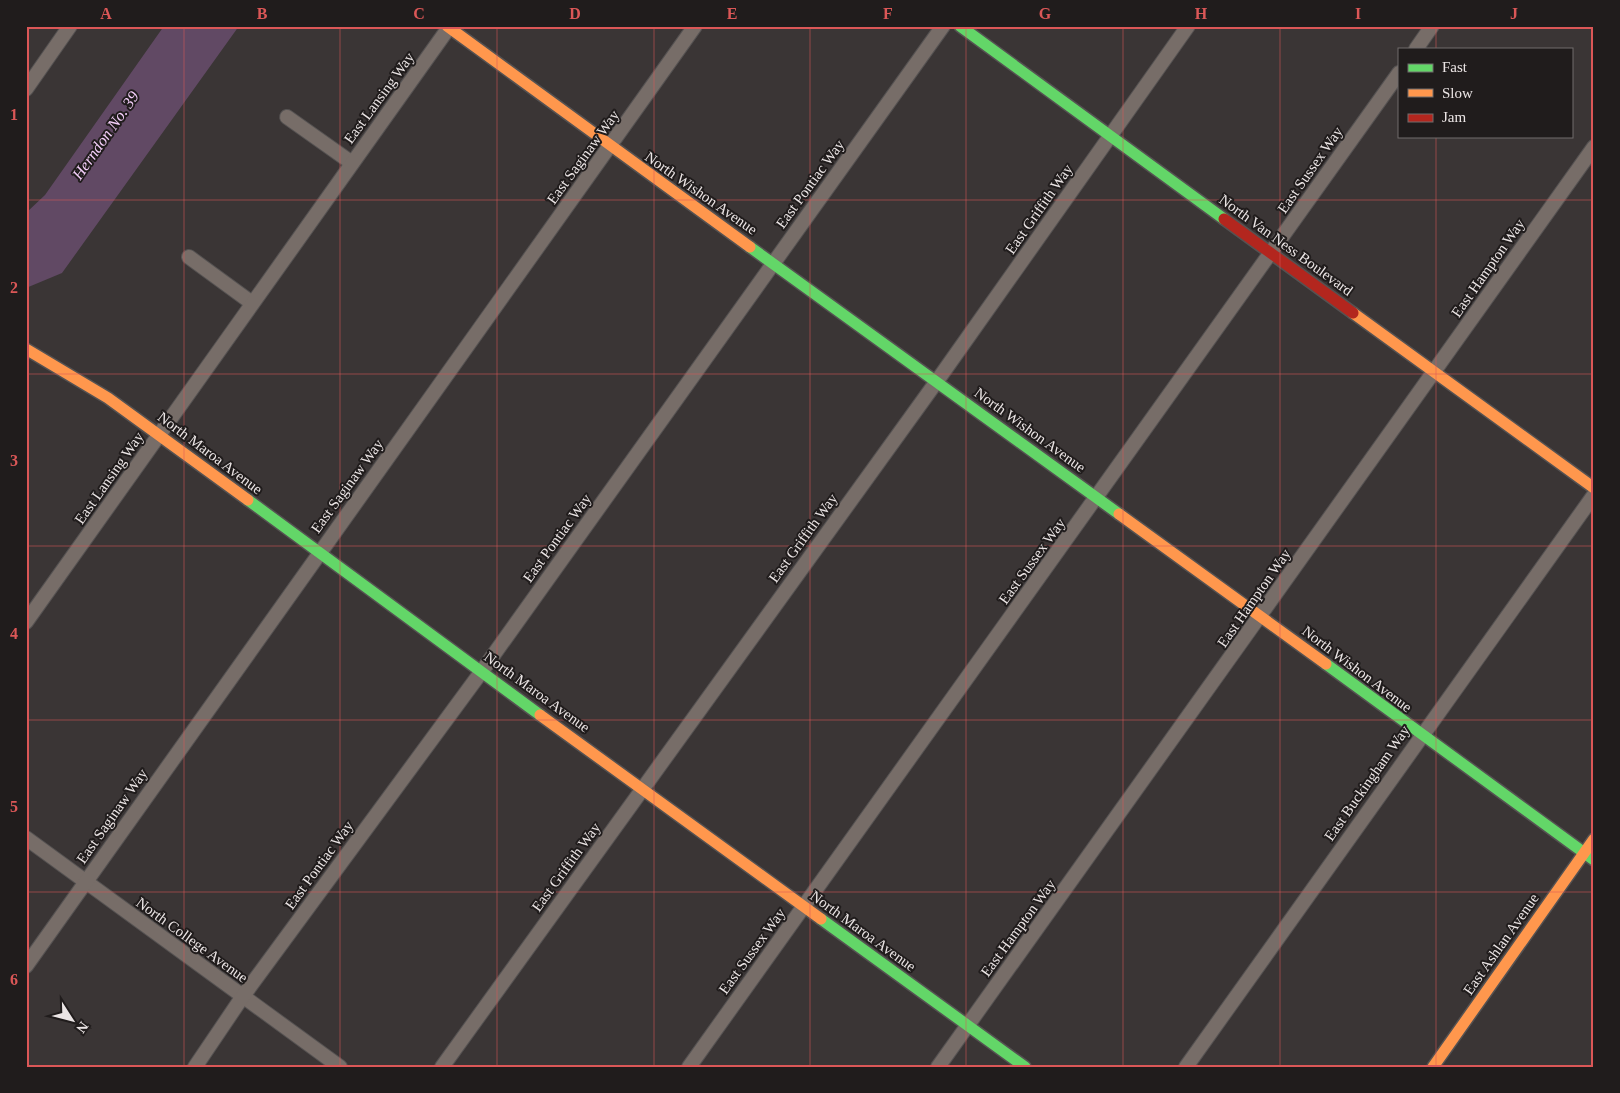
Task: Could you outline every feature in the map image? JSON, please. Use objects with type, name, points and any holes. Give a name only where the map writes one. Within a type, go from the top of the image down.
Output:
[{"type":"street","points":[[26,89],[70,26]]},
{"type":"street","name":"East Saginaw Way","points":[[26,966],[695,26]]},
{"type":"street","name":"East Pontiac Way","points":[[195,1067],[243,996],[482,671],[943,26]]},
{"type":"street","name":"North Van Ness Boulevard","points":[[960,26],[1594,488]]},
{"type":"street","name":"East Griffith Way","points":[[442,1067],[937,381],[1188,26]]},
{"type":"street","points":[[1417,48],[1432,26]]},
{"type":"street","name":"North Wishon Avenue","points":[[449,27],[610,146],[1262,616],[1421,735],[1589,856]]},
{"type":"street","name":"East Lansing Way","points":[[26,622],[449,27]]},
{"type":"street","name":"East Sussex Way","points":[[689,1067],[1098,498],[1398,74]]},
{"type":"street","name":"East Lansing Way","points":[[287,117],[352,163]]},
{"type":"street","name":"East Hampton Way","points":[[938,1067],[1262,616],[1594,147]]},
{"type":"street","points":[[189,257],[252,303]]},
{"type":"street","name":"North Maroa Avenue","points":[[26,348],[108,398],[160,434],[319,554],[1025,1067]]},
{"type":"street","name":"East Buckingham Way","points":[[1186,1067],[1594,495]]},
{"type":"street","name":"North College Avenue","points":[[26,838],[340,1067]]},
{"type":"street","name":"East Ashlan Avenue","points":[[1433,1067],[1589,856],[1594,839]]},
{"type":"water","name":"Herndon No. 39","points":[[164,26],[239,26],[62,273],[26,288],[26,213],[45,195]]},
{"type":"traffic: fast","points":[[960,26],[1224,219]]},
{"type":"traffic: fast","points":[[750,247],[1119,514]]},
{"type":"traffic: fast","points":[[248,500],[540,715]]},
{"type":"traffic: fast","points":[[1326,664],[1594,860]]},
{"type":"traffic: fast","points":[[821,919],[1025,1067]]},
{"type":"traffic: slow","points":[[447,26],[750,247]]},
{"type":"traffic: slow","points":[[1353,313],[1594,488]]},
{"type":"traffic: slow","points":[[26,349],[108,398],[248,500]]},
{"type":"traffic: slow","points":[[1119,514],[1326,664]]},
{"type":"traffic: slow","points":[[540,715],[821,919]]},
{"type":"traffic: slow","points":[[1433,1067],[1594,839]]},
{"type":"traffic: jam","points":[[1224,219],[1353,313]]}]
